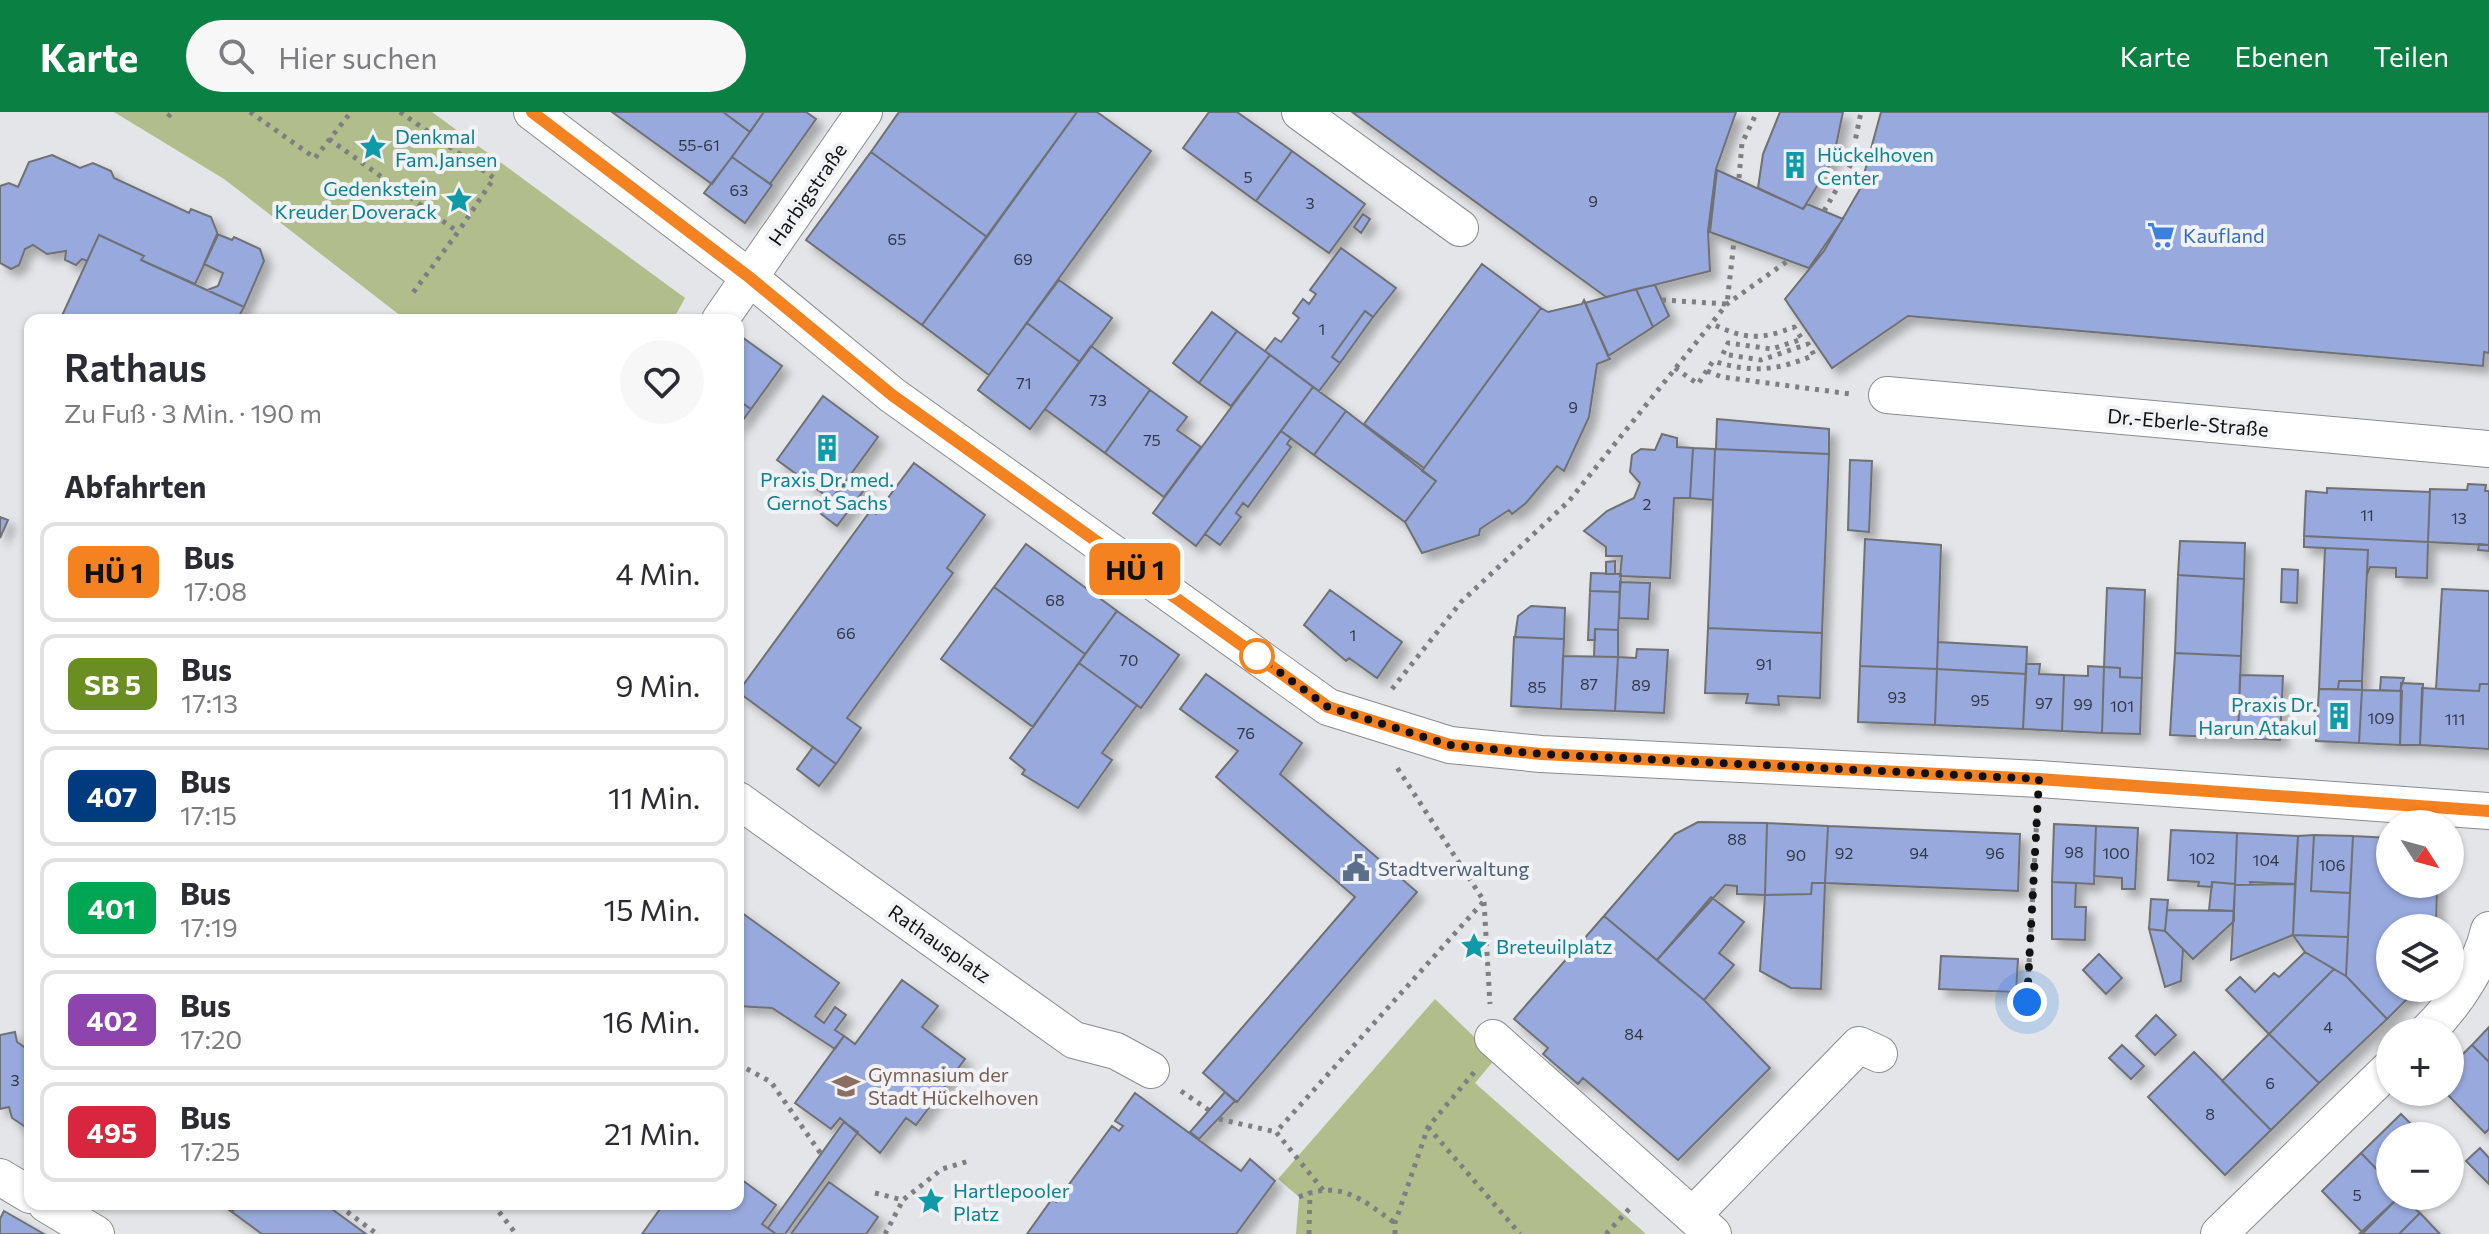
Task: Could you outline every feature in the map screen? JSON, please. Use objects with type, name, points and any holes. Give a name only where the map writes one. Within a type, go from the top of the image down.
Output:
[{"type":"street","points":[[532,112],[749,277],[892,395],[1328,707],[1450,745],[1541,754],[2039,779],[2489,811]]},
{"type":"street","name":"Harbigstraße","points":[[724,314],[864,112]]},
{"type":"street","points":[[1300,112],[1460,228]]},
{"type":"street","name":"Dr.-Eberle-Straße","points":[[1887,395],[2489,449]]},
{"type":"street","name":"Rathausplatz","points":[[744,804],[1074,1040],[1116,1051],[1151,1070]]},
{"type":"street","points":[[2441,1018],[2485,945],[2489,930]]},
{"type":"street","points":[[1496,1041],[1703,1224],[1859,1045],[1879,1054]]},
{"type":"street","points":[[2219,1234],[2376,1082]]},
{"type":"street","points":[[0,1177],[24,1191]]},
{"type":"street","points":[[62,1210],[88,1220]]},
{"type":"path","points":[[250,112],[315,158],[351,112]]},
{"type":"path","points":[[400,112],[494,178],[412,294]]},
{"type":"path","points":[[1739,178],[1742,143],[1757,112]]},
{"type":"path","points":[[1824,211],[1850,166],[1861,112]]},
{"type":"path","points":[[329,139],[458,232]]},
{"type":"path","points":[[1727,304],[1734,241]]},
{"type":"path","points":[[1710,323],[1741,337],[1769,336],[1794,327],[1802,339],[1772,349],[1728,343],[1723,354],[1761,360],[1808,344],[1814,355],[1787,366],[1759,371],[1713,361],[1698,384],[1677,366],[1710,323],[1727,304],[1789,260]]},
{"type":"path","points":[[1662,300],[1727,304]]},
{"type":"path","points":[[1707,371],[1722,377],[1835,394],[1887,395]]},
{"type":"path","points":[[2027,1002],[2039,779]]},
{"type":"path","points":[[1395,1234],[1395,1223],[1428,1127],[1496,1041],[1484,901]]},
{"type":"path","points":[[744,1067],[771,1082],[821,1154]]},
{"type":"path","points":[[1219,1119],[1276,1132]]},
{"type":"path","points":[[1428,1127],[1520,1234]]},
{"type":"path","points":[[885,1234],[903,1200],[942,1169],[969,1161]]},
{"type":"path","points":[[1299,1197],[1310,1190],[1351,1192],[1395,1223]]},
{"type":"path","points":[[1309,1234],[1310,1190]]},
{"type":"path","points":[[875,1193],[903,1200]]},
{"type":"path","points":[[347,1210],[377,1234]]},
{"type":"path","points":[[498,1210],[516,1234]]},
{"type":"green space","points":[[114,112],[432,112],[685,298],[676,314],[398,314],[224,179]]},
{"type":"green space","points":[[1435,999],[1496,1058],[1475,1083],[1646,1234],[1296,1234],[1299,1197],[1278,1179]]},
{"type":"building","points":[[612,112],[723,112],[750,132],[712,184]]},
{"type":"building","points":[[723,112],[764,112],[750,132]]},
{"type":"building","points":[[764,112],[806,112],[816,119],[770,184],[732,157]]},
{"type":"building","points":[[899,112],[1077,112],[987,237],[871,152]]},
{"type":"building","points":[[1077,112],[1097,112],[1151,151],[989,375],[922,325]]},
{"type":"building","points":[[1209,112],[1237,112],[1292,151],[1256,201],[1183,148]]},
{"type":"building","points":[[1352,112],[1736,112],[1716,169],[1708,231],[1710,271],[1606,297]]},
{"type":"building","name":"Hückelhoven Center","points":[[1780,112],[1843,112],[1833,160],[1803,209],[1758,188],[1763,154]]},
{"type":"building","name":"Kaufland","points":[[1881,112],[2489,112],[2489,353],[2484,352],[2483,366],[1908,316],[1832,368],[1785,299],[1824,251],[1860,189]]},
{"type":"building","points":[[1292,151],[1365,204],[1329,253],[1256,201]]},
{"type":"building","points":[[871,152],[987,237],[922,325],[806,240]]},
{"type":"building","points":[[52,155],[80,168],[93,163],[111,171],[114,178],[189,213],[191,209],[211,217],[218,235],[195,284],[141,260],[144,256],[99,235],[87,261],[82,259],[76,265],[65,260],[66,251],[47,254],[33,245],[25,249],[19,265],[11,269],[0,263],[0,186],[9,183],[18,187],[29,162]]},
{"type":"building","points":[[732,157],[772,185],[745,223],[704,193]]},
{"type":"building","points":[[1717,170],[1803,209],[1807,204],[1843,219],[1809,268],[1710,232]]},
{"type":"building","points":[[1363,214],[1370,219],[1361,233],[1354,227]]},
{"type":"building","points":[[217,234],[232,240],[234,237],[260,249],[264,261],[244,307],[207,290],[218,286],[223,273],[204,264]]},
{"type":"building","points":[[99,235],[144,256],[141,260],[244,307],[240,314],[63,314]]},
{"type":"building","points":[[1341,248],[1396,288],[1373,317],[1365,311],[1332,357],[1340,363],[1319,391],[1265,351],[1275,338],[1281,342],[1299,318],[1293,313],[1303,299],[1309,304],[1316,294],[1310,290]]},
{"type":"building","points":[[1482,264],[1541,308],[1424,468],[1364,424]]},
{"type":"building","points":[[1059,280],[1112,318],[1080,362],[1027,323]]},
{"type":"building","points":[[1655,285],[1669,316],[1653,327],[1636,289]]},
{"type":"building","points":[[1636,289],[1653,327],[1608,356],[1585,303]]},
{"type":"building","points":[[1584,300],[1610,359],[1597,364],[1589,417],[1564,471],[1557,466],[1526,503],[1512,514],[1509,510],[1480,529],[1479,535],[1422,553],[1405,522],[1436,481],[1422,471],[1541,308],[1548,312],[1582,304]]},
{"type":"building","points":[[1365,311],[1373,317],[1340,363],[1332,357]]},
{"type":"building","points":[[1212,312],[1237,331],[1199,383],[1173,363]]},
{"type":"building","points":[[1027,323],[1080,362],[1030,429],[978,390]]},
{"type":"building","points":[[1237,331],[1270,355],[1231,406],[1199,383]]},
{"type":"building","points":[[744,338],[782,366],[751,409],[744,404]]},
{"type":"building","points":[[1091,346],[1150,390],[1105,453],[1045,409]]},
{"type":"building","points":[[1270,355],[1313,387],[1196,546],[1153,513]]},
{"type":"building","points":[[1313,387],[1346,411],[1314,455],[1281,431]]},
{"type":"building","points":[[1150,390],[1187,417],[1177,430],[1201,447],[1164,497],[1105,453]]},
{"type":"building","name":"Praxis Dr. med. Gernot Sachs","points":[[823,396],[878,437],[832,500],[777,460]]},
{"type":"building","points":[[744,404],[751,409],[744,419]]},
{"type":"building","points":[[1346,411],[1436,481],[1405,522],[1314,455]]},
{"type":"building","points":[[1717,419],[1829,429],[1829,454],[1716,449]]},
{"type":"building","points":[[1281,431],[1291,438],[1287,444],[1291,447],[1248,507],[1243,503],[1236,513],[1241,517],[1220,545],[1205,534]]},
{"type":"building","points":[[1662,434],[1677,438],[1677,447],[1693,448],[1690,498],[1674,498],[1670,578],[1620,576],[1622,556],[1606,556],[1606,547],[1584,531],[1607,511],[1634,498],[1640,483],[1630,472],[1632,455],[1641,449],[1655,450]]},
{"type":"building","points":[[1693,448],[1715,449],[1713,500],[1690,498]]},
{"type":"building","points":[[1715,449],[1829,454],[1822,633],[1708,628]]},
{"type":"building","points":[[1850,460],[1872,461],[1869,532],[1848,530]]},
{"type":"building","points":[[914,463],[985,515],[947,568],[953,573],[847,718],[861,728],[836,764],[744,696],[744,684],[871,510],[876,514]]},
{"type":"building","points":[[851,474],[867,486],[837,526],[820,513]]},
{"type":"building","points":[[2468,484],[2486,485],[2485,491],[2489,491],[2489,545],[2428,542],[2430,489],[2467,490]]},
{"type":"building","points":[[2327,488],[2430,492],[2428,542],[2304,536],[2306,491],[2327,493]]},
{"type":"building","points":[[0,517],[8,520],[0,538]]},
{"type":"building","points":[[2304,536],[2428,542],[2427,578],[2396,577],[2396,568],[2370,567],[2367,575],[2368,550],[2304,547]]},
{"type":"building","points":[[1865,539],[1941,545],[1937,669],[1860,666]]},
{"type":"building","points":[[2180,541],[2245,543],[2244,579],[2178,575]]},
{"type":"building","points":[[1026,544],[1117,611],[1085,654],[994,587]]},
{"type":"building","points":[[2479,544],[2489,545],[2489,551],[2478,550]]},
{"type":"building","points":[[2325,548],[2368,550],[2362,681],[2339,681],[2338,689],[2319,689]]},
{"type":"building","points":[[1615,561],[1615,574],[1606,574],[1606,562]]},
{"type":"building","points":[[2282,569],[2298,570],[2297,603],[2281,602]]},
{"type":"building","points":[[1591,573],[1621,574],[1620,592],[1590,591]]},
{"type":"building","points":[[2178,575],[2244,579],[2241,656],[2175,653]]},
{"type":"building","points":[[1620,582],[1650,583],[1648,619],[1619,618]]},
{"type":"building","points":[[994,587],[1085,654],[1033,727],[941,659]]},
{"type":"building","points":[[2107,588],[2145,590],[2142,678],[2120,677],[2120,668],[2104,667]]},
{"type":"building","points":[[2442,589],[2489,591],[2489,684],[2480,684],[2479,691],[2436,689]]},
{"type":"building","points":[[1330,590],[1402,642],[1377,678],[1349,658],[1346,661],[1304,625]]},
{"type":"building","points":[[1590,591],[1620,592],[1618,630],[1595,629],[1595,640],[1588,640]]},
{"type":"building","points":[[1531,606],[1565,608],[1564,639],[1515,637],[1518,616]]},
{"type":"building","points":[[1117,611],[1179,655],[1141,708],[1079,663]]},
{"type":"building","points":[[1708,628],[1822,633],[1820,698],[1778,696],[1779,705],[1746,703],[1748,694],[1705,693]]},
{"type":"building","points":[[1595,629],[1618,630],[1618,657],[1594,657]]},
{"type":"building","points":[[1514,637],[1564,639],[1561,709],[1511,706]]},
{"type":"building","points":[[1938,642],[2027,647],[2026,674],[1937,669]]},
{"type":"building","points":[[1637,649],[1668,650],[1664,713],[1615,711],[1618,657],[1636,658]]},
{"type":"building","points":[[2175,653],[2241,656],[2238,738],[2170,735]]},
{"type":"building","points":[[1563,656],[1618,657],[1615,711],[1561,709]]},
{"type":"building","points":[[1079,663],[1137,705],[1102,753],[1112,760],[1078,808],[1022,774],[1025,770],[1010,758]]},
{"type":"building","points":[[2026,664],[2040,664],[2039,674],[2064,675],[2062,731],[2023,729]]},
{"type":"building","points":[[1860,666],[1937,669],[1935,725],[1858,722]]},
{"type":"building","points":[[2088,666],[2104,667],[2102,733],[2062,731],[2064,675],[2088,676]]},
{"type":"building","points":[[2104,667],[2120,668],[2120,677],[2142,678],[2140,734],[2102,733]]},
{"type":"building","points":[[1937,669],[2026,674],[2023,729],[1935,725]]},
{"type":"building","name":"Stadtverwaltung","points":[[1206,674],[1302,743],[1280,774],[1417,892],[1237,1102],[1203,1073],[1355,897],[1216,777],[1238,751],[1180,709]]},
{"type":"building","points":[[2240,675],[2283,676],[2280,740],[2238,738]]},
{"type":"building","points":[[2381,677],[2404,678],[2400,691],[2380,690]]},
{"type":"building","points":[[2339,681],[2362,681],[2362,690],[2338,689]]},
{"type":"building","points":[[2401,683],[2423,684],[2420,745],[2400,745]]},
{"type":"building","points":[[2480,684],[2489,684],[2489,749],[2420,745],[2422,688],[2479,691]]},
{"type":"building","name":"Praxis Dr. Harun Atakul","points":[[2319,689],[2362,690],[2359,743],[2316,741]]},
{"type":"building","points":[[2362,690],[2402,691],[2400,745],[2359,743]]},
{"type":"building","points":[[813,747],[836,764],[819,786],[797,769]]},
{"type":"building","points":[[1698,822],[1767,823],[1765,895],[1737,894],[1737,886],[1725,885],[1657,960],[1604,916],[1675,834]]},
{"type":"building","points":[[1767,823],[1828,826],[1825,883],[1812,883],[1811,894],[1765,895]]},
{"type":"building","points":[[2054,824],[2096,826],[2094,884],[2052,882]]},
{"type":"building","points":[[1828,826],[2020,834],[2018,891],[1825,883]]},
{"type":"building","points":[[2096,826],[2138,828],[2135,889],[2122,889],[2122,878],[2094,876]]},
{"type":"building","points":[[2171,830],[2237,833],[2235,884],[2212,882],[2212,887],[2198,886],[2199,882],[2168,880]]},
{"type":"building","points":[[2237,833],[2298,836],[2295,884],[2235,885]]},
{"type":"building","points":[[2314,835],[2353,836],[2350,893],[2311,891]]},
{"type":"building","points":[[2314,835],[2311,891],[2350,893],[2348,937],[2293,935],[2298,836]]},
{"type":"building","points":[[2353,836],[2376,837],[2376,898],[2437,898],[2436,914],[2376,914],[2376,1002],[2404,1002],[2388,1018],[2346,976]]},
{"type":"building","points":[[2052,882],[2076,883],[2075,907],[2086,907],[2085,940],[2052,939]]},
{"type":"building","points":[[2212,882],[2235,884],[2234,911],[2209,910]]},
{"type":"building","points":[[2250,882],[2295,884],[2293,935],[2231,960],[2235,885],[2251,885]]},
{"type":"building","points":[[1812,883],[1825,883],[1821,989],[1791,988],[1760,971],[1765,895],[1811,894]]},
{"type":"building","points":[[1711,897],[1744,922],[1719,953],[1734,965],[1704,1000],[1657,960]]},
{"type":"building","points":[[2151,899],[2168,900],[2165,931],[2149,929]]},
{"type":"building","points":[[2167,910],[2234,911],[2234,921],[2193,959],[2165,931]]},
{"type":"building","points":[[744,914],[839,983],[815,1016],[824,1023],[835,1007],[846,1015],[835,1030],[844,1036],[835,1049],[772,1008],[744,1006]]},
{"type":"building","points":[[1604,916],[1704,1000],[1770,1068],[1678,1160],[1583,1078],[1578,1084],[1543,1054],[1548,1048],[1514,1019]]},
{"type":"building","points":[[2149,929],[2165,931],[2183,949],[2181,981],[2165,987]]},
{"type":"building","points":[[2293,935],[2348,937],[2346,976],[2305,952]]},
{"type":"building","points":[[2305,952],[2334,969],[2269,1034],[2226,990],[2240,977],[2255,992],[2274,973],[2279,977]]},
{"type":"building","points":[[2099,954],[2122,978],[2106,994],[2083,970]]},
{"type":"building","points":[[1941,956],[2018,959],[2016,992],[1939,989]]},
{"type":"building","points":[[2334,969],[2346,976],[2386,1018],[2376,1018],[2376,1029],[2319,1083],[2269,1034]]},
{"type":"building","points":[[902,980],[938,1006],[922,1027],[965,1059],[916,1125],[906,1118],[880,1153],[840,1118],[831,1129],[795,1103],[844,1036],[855,1044]]},
{"type":"building","points":[[2156,1015],[2176,1035],[2155,1055],[2136,1036]]},
{"type":"building","points":[[2489,1027],[2489,1062],[2472,1045]]},
{"type":"building","points":[[15,1032],[17,1042],[24,1047],[24,1126],[12,1118],[9,1107],[0,1109],[0,1035]]},
{"type":"building","points":[[2269,1034],[2319,1083],[2271,1130],[2222,1081]]},
{"type":"building","points":[[2122,1045],[2144,1066],[2131,1079],[2109,1058]]},
{"type":"building","points":[[2472,1045],[2489,1062],[2489,1129],[2485,1133],[2459,1106],[2464,1106],[2464,1053]]},
{"type":"building","points":[[2194,1052],[2271,1130],[2225,1175],[2148,1097]]},
{"type":"building","points":[[1225,1092],[1235,1101],[1199,1139],[1190,1132]]},
{"type":"building","points":[[1135,1093],[1241,1171],[1250,1159],[1275,1181],[1236,1234],[1027,1234],[1052,1199],[1056,1202],[1112,1126],[1119,1131],[1123,1126],[1115,1121]]},
{"type":"building","points":[[2401,1114],[2409,1122],[2393,1122]]},
{"type":"building","points":[[844,1122],[858,1132],[785,1234],[776,1234],[768,1228]]},
{"type":"building","points":[[2376,1138],[2376,1169],[2361,1153]]},
{"type":"building","points":[[2480,1148],[2489,1158],[2489,1184],[2466,1161]]},
{"type":"building","points":[[2361,1153],[2376,1169],[2376,1210],[2386,1210],[2363,1233],[2322,1191]]},
{"type":"building","points":[[744,1181],[776,1205],[762,1224],[776,1234],[642,1234],[659,1210],[744,1210]]},
{"type":"building","points":[[829,1182],[878,1217],[866,1234],[791,1234]]},
{"type":"building","points":[[333,1210],[366,1234],[262,1234],[232,1212]]},
{"type":"building","points":[[2385,1210],[2416,1210],[2420,1213],[2399,1234],[2359,1234]]},
{"type":"building","points":[[4,1211],[44,1234],[0,1234],[0,1219]]},
{"type":"building","points":[[2420,1213],[2440,1234],[2399,1234]]},
{"type":"bus line","points":[[532,112],[749,277],[892,395],[1328,707],[1367,722],[1450,745],[1541,754],[2039,779],[2489,811]]},
{"type":"place","name":"Denkmal Fam.Jansen","points":[[373,147]]},
{"type":"place","name":"Hückelhoven Center","points":[[1795,165]]},
{"type":"place","name":"Gedenkstein Kreuder Doverack","points":[[459,200]]},
{"type":"place","name":"Kaufland","points":[[2161,235]]},
{"type":"place","name":"Praxis Dr. med. Gernot Sachs","points":[[827,448]]},
{"type":"place","name":"Praxis Dr. Harun Atakul","points":[[2339,716]]},
{"type":"place","name":"Stadtverwaltung","points":[[1356,868]]},
{"type":"place","name":"Breteuilplatz","points":[[1474,946]]},
{"type":"place","name":"Gymnasium der Stadt Hückelhoven","points":[[846,1086]]},
{"type":"place","name":"Hartlepooler Platz","points":[[931,1201]]},
{"type":"route","points":[[1257,656],[1328,707],[1367,722],[1450,745],[1541,754],[2039,779],[2027,1002]]}]
